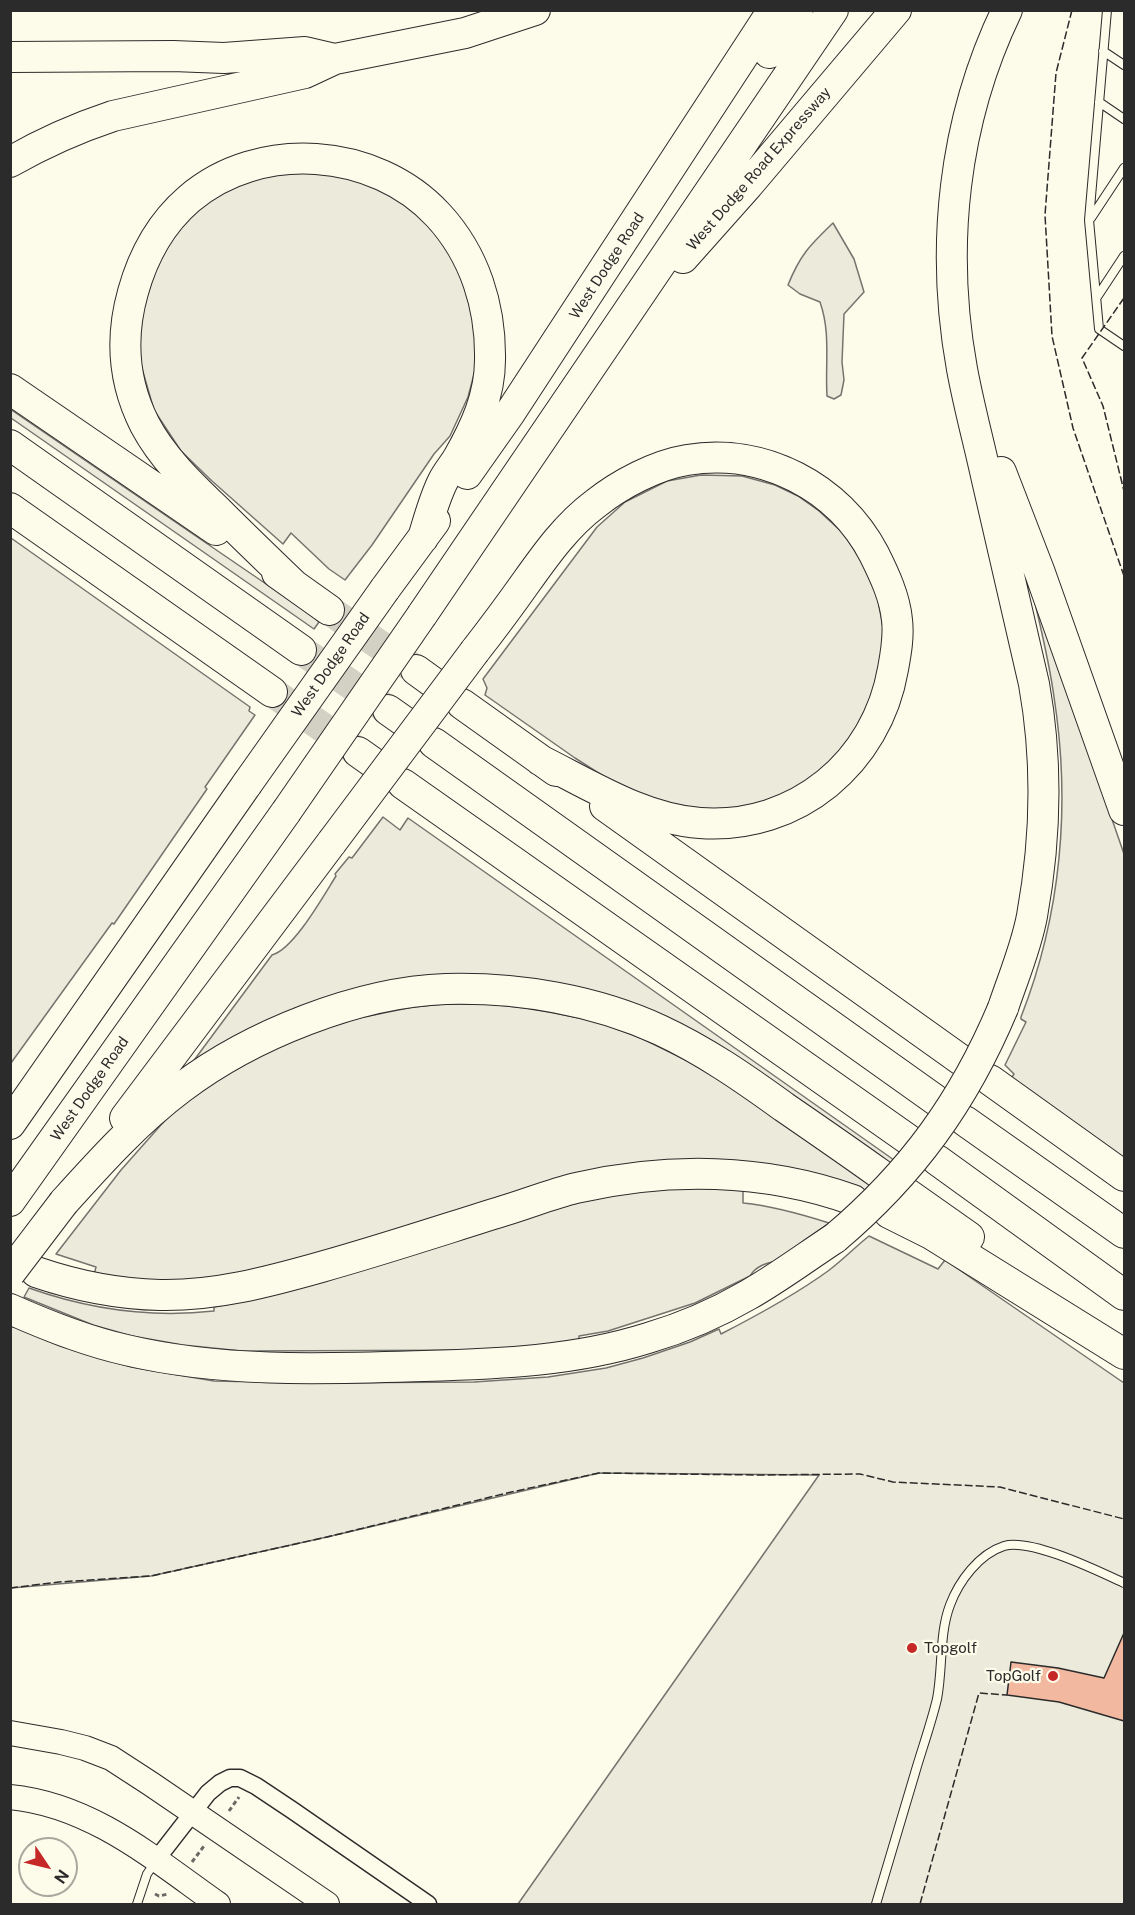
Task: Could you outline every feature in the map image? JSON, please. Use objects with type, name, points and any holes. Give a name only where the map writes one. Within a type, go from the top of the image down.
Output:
[{"type":"highway","points":[[10,162],[50,141],[113,116],[305,73],[335,59],[465,33],[535,10]]},
{"type":"highway","points":[[647,204],[773,10]]},
{"type":"highway","points":[[647,204],[701,150],[798,10]]},
{"type":"highway","points":[[620,325],[833,10]]},
{"type":"highway","points":[[10,1309],[98,1343],[152,1356],[205,1363],[275,1367],[368,1368],[507,1364],[613,1348],[681,1327],[749,1295],[835,1238],[874,1203],[923,1148],[967,1082],[1003,1008],[1020,960],[1032,918],[1045,797],[1040,716],[962,370],[952,288],[951,238],[956,184],[966,126],[983,68],[1007,10]]},
{"type":"highway","name":"West Dodge Road Expressway","points":[[620,325],[696,244],[890,17]]},
{"type":"highway","points":[[10,57],[224,58],[305,52],[335,59]]},
{"type":"highway","points":[[294,585],[195,489],[164,455],[145,424],[134,398],[127,370],[124,341],[128,310],[137,276],[151,245],[168,220],[189,199],[215,181],[240,170],[295,158],[324,159],[375,172],[398,184],[438,214],[471,263],[484,296],[489,329],[490,363],[485,400],[457,460],[443,480],[423,538]]},
{"type":"highway","name":"West Dodge Road","points":[[10,1124],[246,784],[510,413],[647,204]]},
{"type":"highway","name":"West Dodge Road","points":[[18,1191],[286,812],[620,325]]},
{"type":"highway","points":[[962,370],[1040,573],[1125,810]]},
{"type":"highway","points":[[10,389],[148,482],[329,610]]},
{"type":"highway","points":[[10,445],[301,650]]},
{"type":"highway","points":[[540,760],[640,809],[669,818],[699,823],[732,823],[765,816],[794,805],[819,790],[844,769],[864,744],[880,717],[890,688],[897,649],[897,619],[890,590],[867,540],[855,522],[818,490],[797,477],[770,466],[744,460],[717,458],[687,460],[633,479],[595,504],[572,524],[554,545],[64,1202],[23,1273],[126,1293],[173,1295],[222,1291],[351,1259],[575,1188],[628,1178],[675,1174],[763,1177],[804,1185],[853,1200]]},
{"type":"highway","points":[[10,508],[272,692]]},
{"type":"highway","points":[[462,704],[961,1060]]},
{"type":"highway","points":[[434,743],[937,1101]]},
{"type":"highway","points":[[403,784],[909,1140]]},
{"type":"highway","points":[[64,1202],[141,1121],[183,1086],[219,1062],[287,1027],[345,1008],[400,994],[445,989],[494,990],[540,995],[582,1004],[658,1029],[698,1049],[734,1071],[880,1174]]},
{"type":"highway","points":[[990,1080],[1125,1176]]},
{"type":"highway","points":[[965,1121],[1125,1233]]},
{"type":"highway","points":[[937,1160],[1125,1295]]},
{"type":"highway","points":[[898,1203],[931,1234],[1125,1353]]},
{"type":"main road","points":[[10,1733],[62,1742],[103,1755],[142,1778],[327,1905]]},
{"type":"main road","points":[[10,1797],[32,1799],[74,1812],[111,1830],[218,1905]]},
{"type":"street","points":[[156,1860],[208,1792],[230,1778],[240,1778],[292,1810],[428,1905]]},
{"type":"lane","points":[[1107,10],[1089,220],[1099,329],[1125,346]]},
{"type":"lane","points":[[1103,51],[1125,65]]},
{"type":"lane","points":[[1099,102],[1125,119]]},
{"type":"lane","points":[[1089,220],[1125,168]]},
{"type":"lane","points":[[1096,297],[1125,256]]},
{"type":"lane","points":[[876,1905],[937,1697],[945,1622],[949,1607],[963,1580],[995,1549],[1006,1545],[1018,1545],[1036,1548],[1068,1559],[1125,1583]]},
{"type":"lane","points":[[137,1905],[147,1874],[156,1860]]},
{"type":"path","points":[[228,1813],[242,1792]]},
{"type":"path","points":[[191,1864],[204,1847]]},
{"type":"shaded area","points":[[332,170],[389,189],[425,213],[468,278],[478,359],[468,397],[450,436],[434,454],[372,545],[345,580],[329,569],[291,533],[283,544],[181,451],[154,410],[139,358],[142,308],[156,268],[175,234],[205,203],[241,183],[278,173]]},
{"type":"shaded area","points":[[833,223],[854,259],[864,292],[844,314],[842,362],[844,380],[841,395],[834,399],[827,396],[827,337],[820,302],[800,294],[788,285],[806,251]]},
{"type":"shaded area","points":[[10,409],[319,622],[314,629],[11,418]]},
{"type":"shaded area","points":[[701,475],[742,476],[775,485],[798,496],[843,533],[865,565],[876,590],[883,627],[885,657],[864,727],[822,777],[759,809],[692,814],[633,795],[575,758],[485,695],[487,688],[483,679],[597,527],[625,502],[667,481]]},
{"type":"shaded area","points":[[11,538],[250,707],[249,711],[255,715],[114,924],[112,923],[11,1063]]},
{"type":"shaded area","points":[[1031,585],[1124,854],[1124,1161],[1010,1080],[1014,1074],[1005,1065],[1026,1022],[1021,1017],[1035,978],[1054,899],[1062,819],[1062,778],[1054,697]]},
{"type":"shaded area","points":[[383,817],[400,830],[408,818],[894,1160],[885,1169],[732,1063],[471,979],[192,1063],[272,955],[281,951],[299,932],[324,896],[335,874],[349,857],[352,858]]},
{"type":"shaded area","points":[[490,1004],[534,1009],[599,1022],[643,1039],[704,1069],[872,1185],[862,1194],[746,1162],[250,1279],[92,1283],[96,1267],[56,1254],[121,1170],[160,1126],[175,1110],[215,1079],[255,1056],[339,1022],[413,1007]]},
{"type":"shaded area","points":[[670,1188],[743,1189],[743,1203],[765,1206],[829,1223],[777,1261],[762,1266],[750,1276],[695,1303],[608,1331],[579,1336],[579,1341],[500,1350],[242,1351],[183,1345],[132,1336],[93,1325],[24,1297],[29,1288],[74,1301],[120,1310],[167,1313],[214,1311],[214,1307],[294,1289],[538,1213],[608,1195]]},
{"type":"shaded area","points":[[869,1236],[938,1269],[945,1260],[1124,1383],[1124,1904],[518,1904],[819,1475],[599,1473],[151,1576],[11,1588],[10,1328],[14,1326],[60,1346],[131,1367],[214,1381],[474,1382],[548,1377],[606,1368],[643,1358],[690,1342],[719,1329],[721,1334],[815,1280],[834,1267]]},
{"type":"building","name":"TopGolf","points":[[1124,1633],[1124,1721],[1059,1702],[1007,1695],[1011,1662],[1058,1668],[1104,1678]]},
{"type":"tunnel","points":[[329,610],[416,670]]},
{"type":"tunnel","points":[[301,650],[388,710]]},
{"type":"tunnel","points":[[272,692],[358,752]]},
{"type":"fence","points":[[1072,10],[1056,73],[1045,215],[1052,336],[1073,428],[1124,576]]},
{"type":"fence","points":[[1124,298],[1082,358],[1103,406],[1124,491]]},
{"type":"fence","points":[[10,1588],[59,1582],[151,1576],[599,1473],[860,1474],[893,1482],[1000,1487],[1124,1519]]},
{"type":"fence","points":[[920,1904],[979,1693],[1007,1695]]},
{"type":"place","name":"Topgolf","points":[[912,1648]]},
{"type":"place","name":"TopGolf","points":[[1053,1676]]}]
